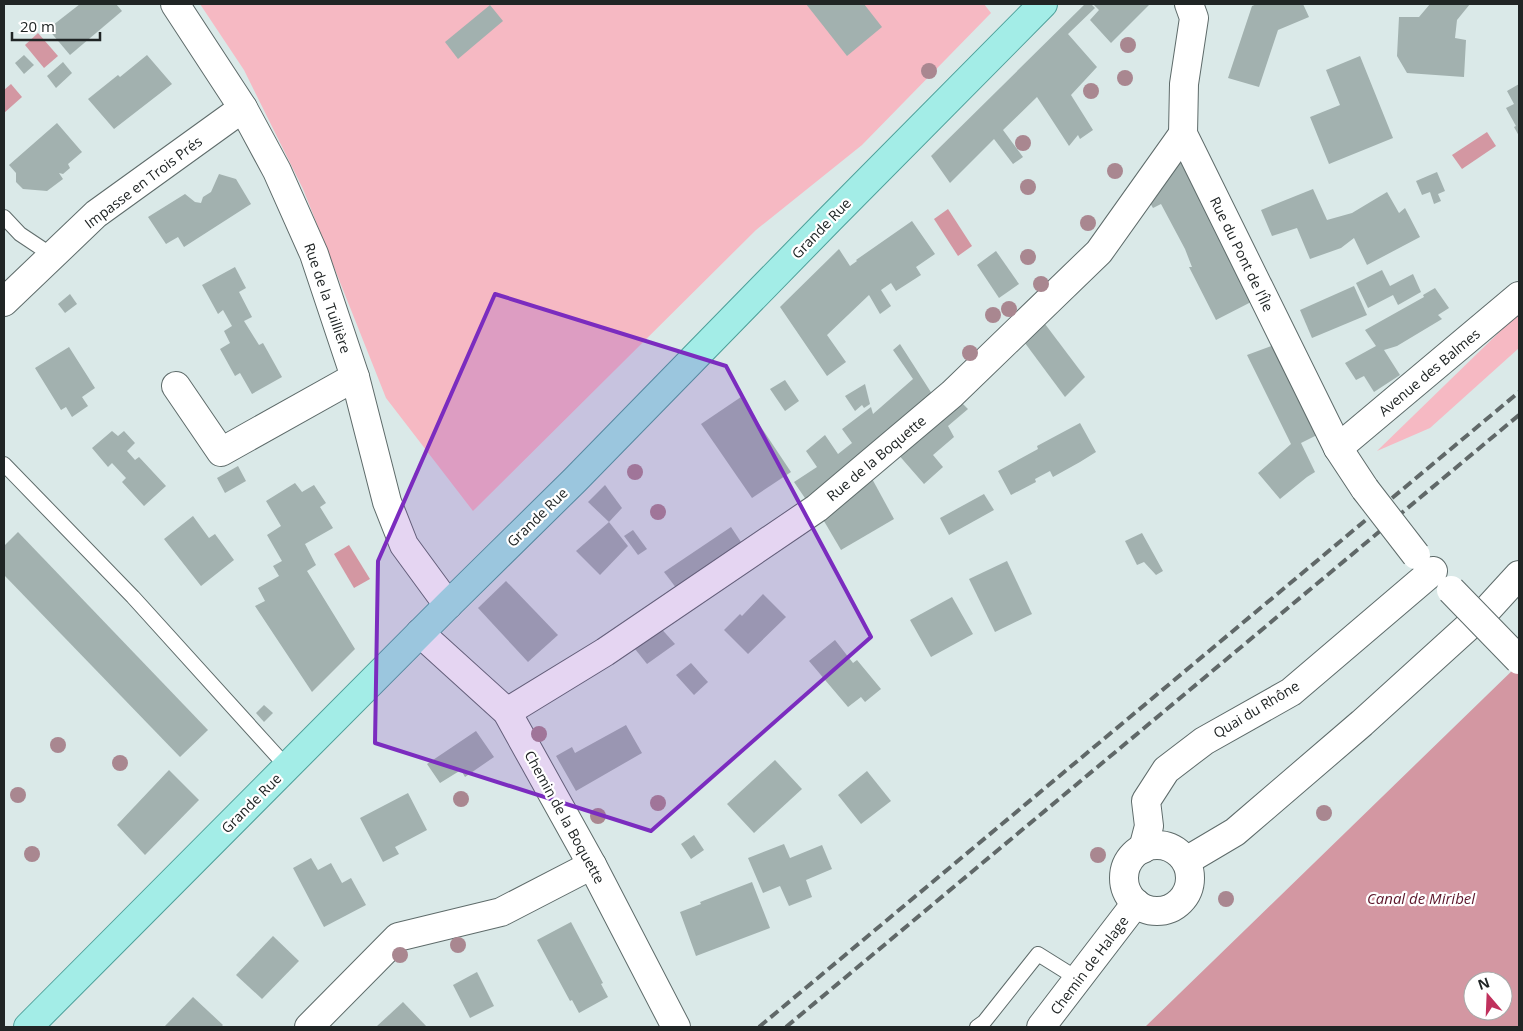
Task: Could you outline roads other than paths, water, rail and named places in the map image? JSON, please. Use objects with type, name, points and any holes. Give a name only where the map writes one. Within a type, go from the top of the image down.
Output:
[{"type":"main road","name":"Grande Rue","points":[[28,1027],[575,480],[1043,4]]},
{"type":"street","name":"Rue de la Tuillière","points":[[175,4],[243,108],[277,171],[314,254],[355,377],[387,502],[404,545],[448,605]]},
{"type":"street","name":"Rue du Pont de l'Île","points":[[1189,4],[1194,18],[1184,84],[1183,134],[1338,448],[1365,489],[1433,572],[1519,660]]},
{"type":"street","name":"Impasse en Trois Prés","points":[[4,302],[96,214],[243,108]]},
{"type":"street","name":"Rue de la Boquette","points":[[507,712],[605,652],[817,508],[952,394],[1099,252],[1183,134]]},
{"type":"street","name":"Avenue des Balmes","points":[[1338,448],[1519,296]]},
{"type":"street","points":[[176,386],[220,452],[355,377]]},
{"type":"street","name":"Quai du Rhône","points":[[1143,849],[1149,826],[1146,801],[1166,770],[1204,741],[1290,692],[1433,572]]},
{"type":"street","points":[[1186,861],[1236,832],[1362,723],[1478,618],[1519,575]]},
{"type":"street","name":"Chemin de la Boquette","points":[[420,633],[507,712],[592,865],[676,1027]]},
{"type":"street","points":[[1163,846],[1173,850],[1186,861],[1190,874],[1186,894],[1180,902],[1171,908],[1161,911],[1151,910],[1136,903],[1128,892],[1125,883],[1125,873],[1128,863],[1134,855],[1143,849],[1163,846]]},
{"type":"street","points":[[309,1027],[398,937],[501,912],[592,865]]},
{"type":"street","name":"Chemin de Halage","points":[[1041,1027],[1136,903]]},
{"type":"lane","points":[[4,217],[20,234],[53,256]]},
{"type":"lane","points":[[4,464],[133,597],[287,767]]},
{"type":"lane","points":[[981,1026],[1038,954],[1078,979]]},
{"type":"water","points":[[38,33],[58,56],[44,68],[25,45]]},
{"type":"water","points":[[11,84],[22,97],[4,113],[4,90]]},
{"type":"water","points":[[1487,132],[1496,146],[1462,169],[1452,155]]},
{"type":"water","points":[[948,209],[972,246],[958,256],[934,219]]},
{"type":"water","points":[[349,545],[370,579],[354,588],[334,554]]},
{"type":"water","name":"Canal de Miribel","points":[[1519,664],[1519,1027],[1145,1027]]},
{"type":"railway","points":[[759,1027],[1519,392]]},
{"type":"railway","points":[[786,1027],[1519,415]]}]
